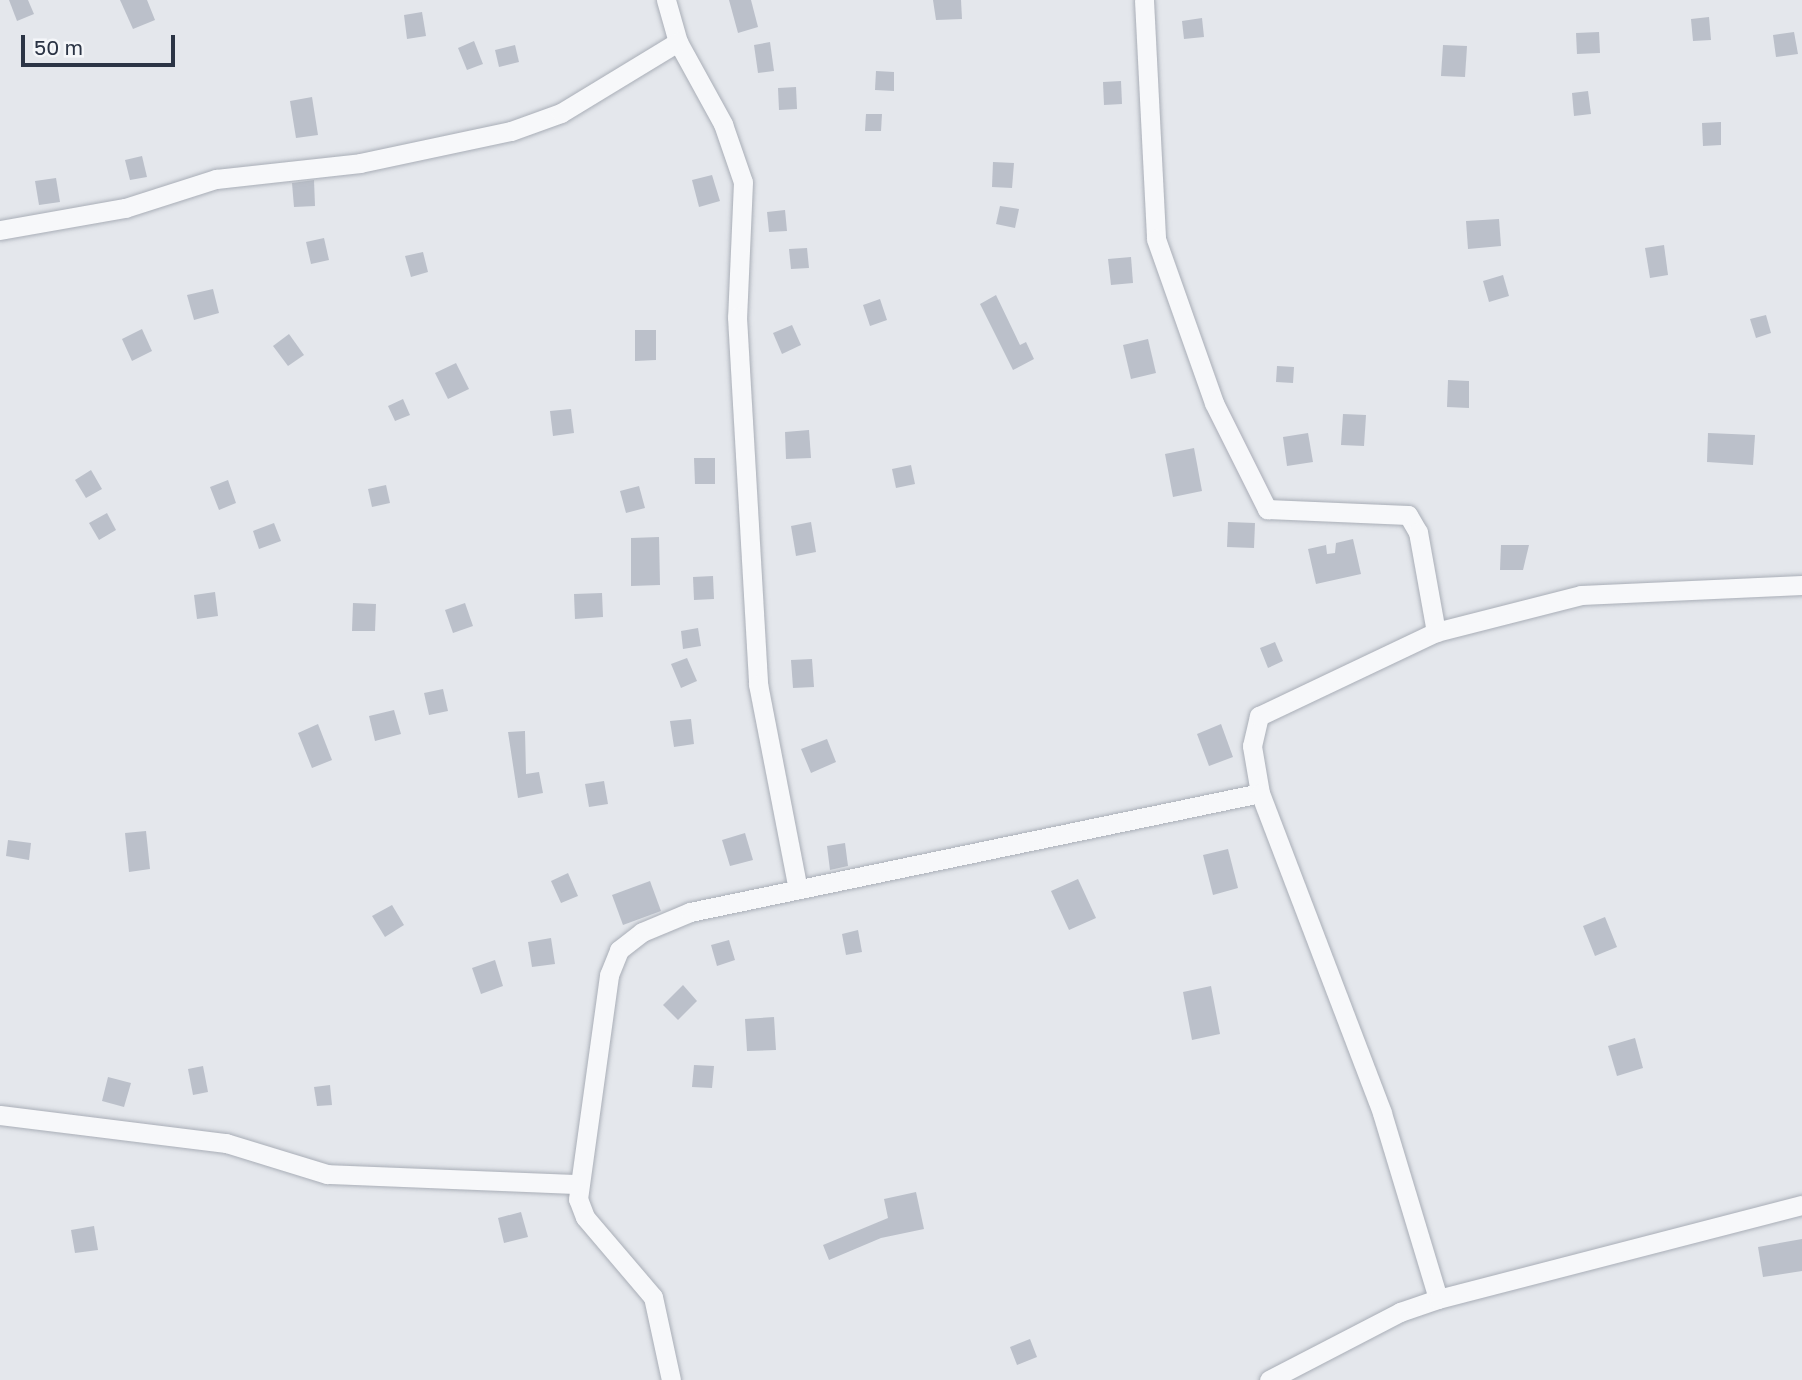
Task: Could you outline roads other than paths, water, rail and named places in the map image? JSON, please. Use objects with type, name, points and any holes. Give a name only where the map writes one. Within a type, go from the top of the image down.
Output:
[{"type":"street","points":[[666,0],[678,42],[723,124],[743,182],[738,342],[758,684],[798,889]]},
{"type":"street","points":[[1144,0],[1156,239],[1213,403],[1267,509],[1408,515],[1418,532],[1436,632]]},
{"type":"street","points":[[0,230],[125,208],[216,179],[360,163],[511,131],[561,113],[678,42]]},
{"type":"street","points":[[1438,1299],[1382,1113],[1260,793],[1252,746],[1259,716],[1436,632],[1581,595],[1802,585]]},
{"type":"street","points":[[671,1380],[653,1297],[585,1217],[578,1184],[609,975],[619,950],[642,932],[690,912],[1260,793]]},
{"type":"street","points":[[0,1115],[226,1143],[327,1174],[578,1184]]},
{"type":"street","points":[[1269,1380],[1400,1312],[1438,1299],[1802,1205]]}]
